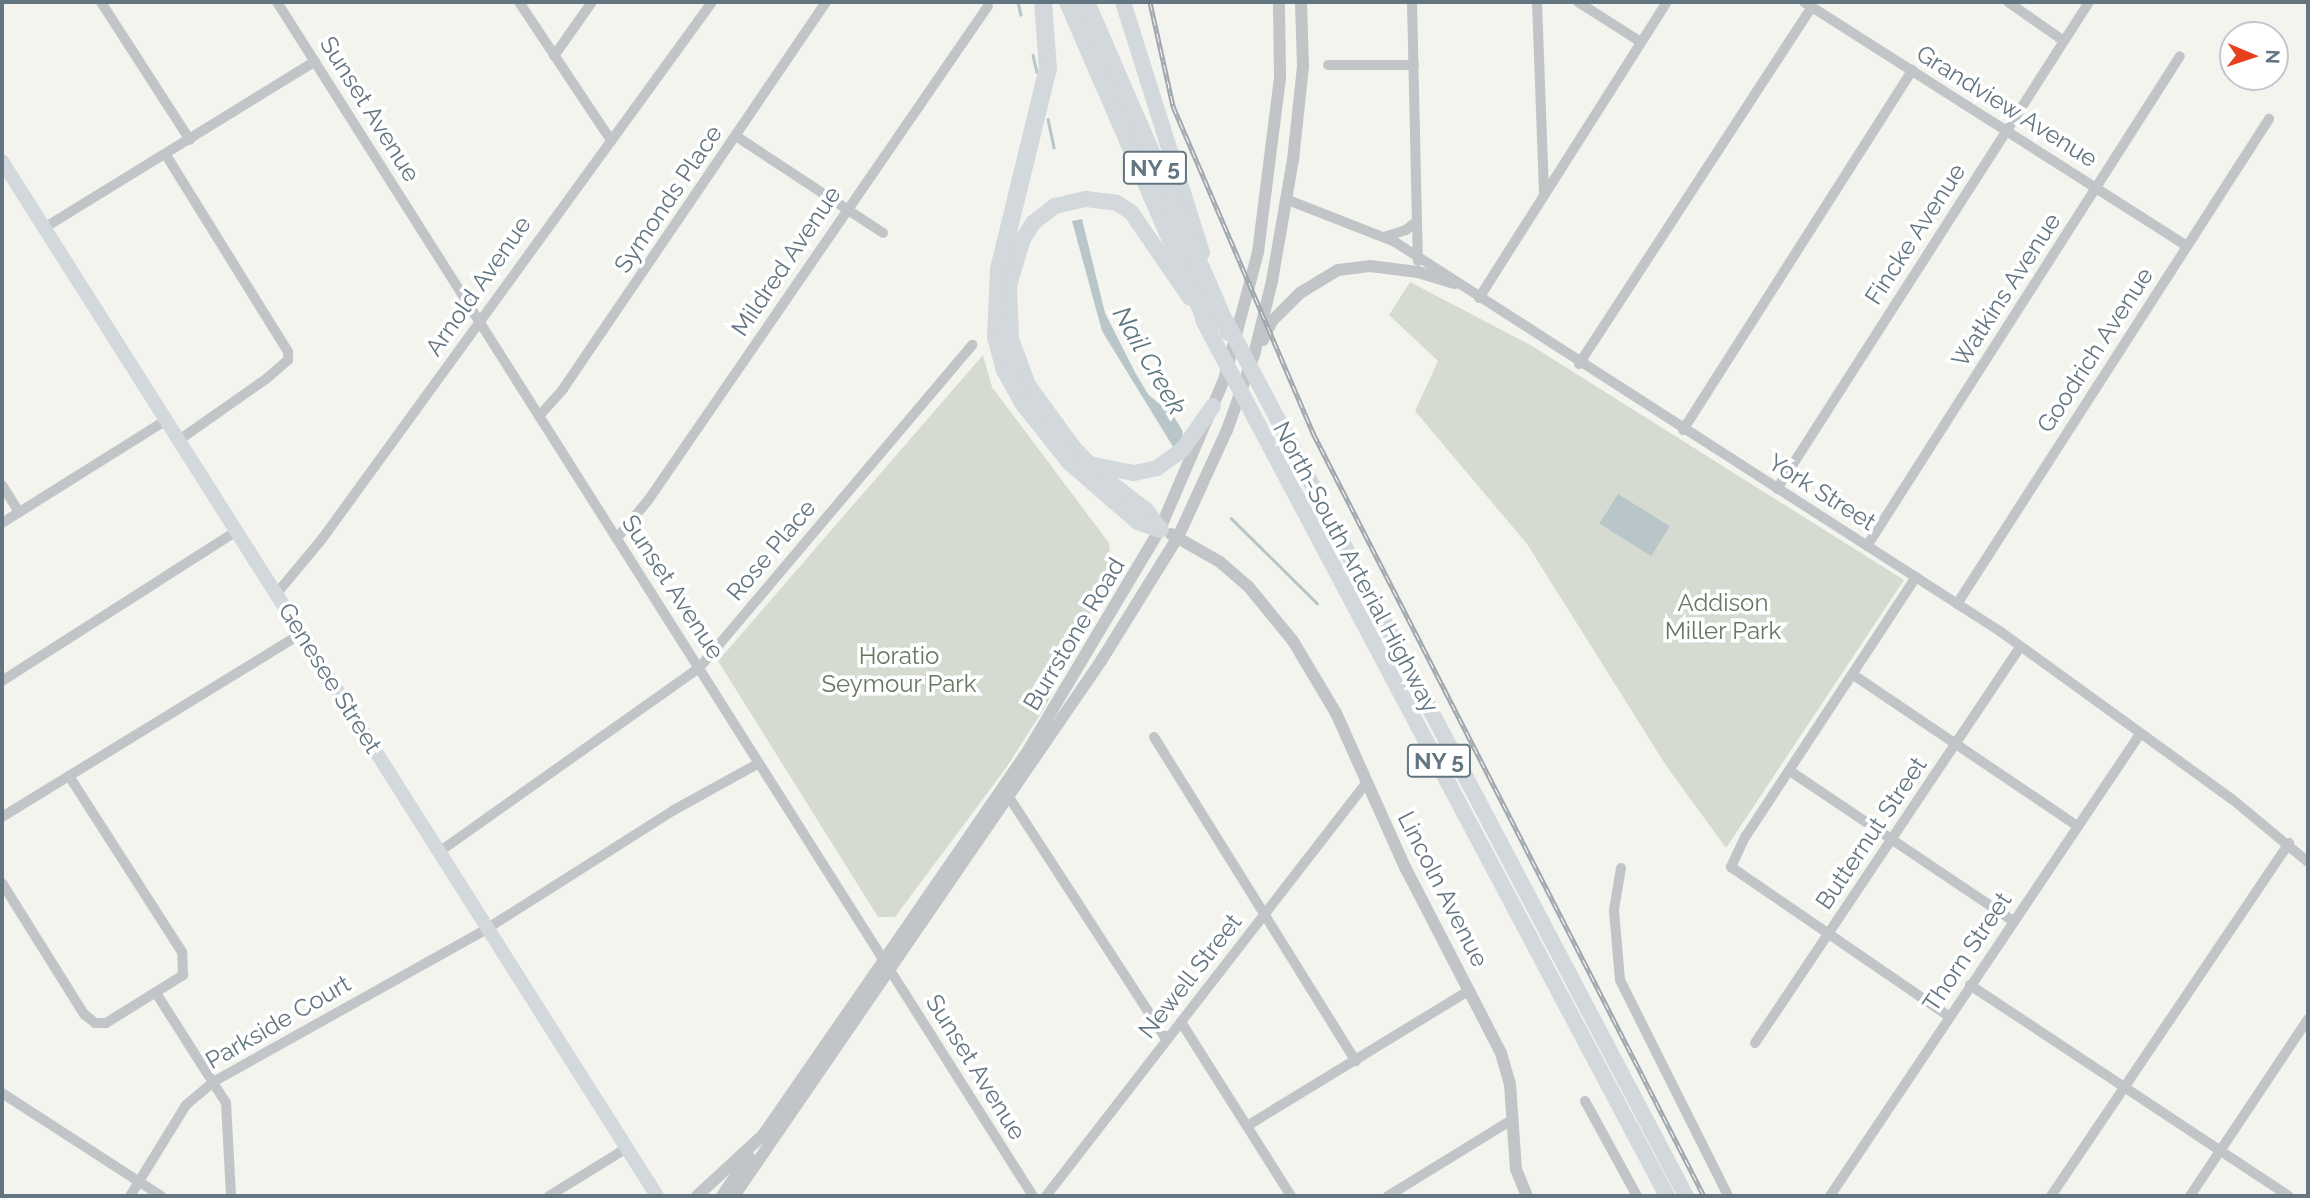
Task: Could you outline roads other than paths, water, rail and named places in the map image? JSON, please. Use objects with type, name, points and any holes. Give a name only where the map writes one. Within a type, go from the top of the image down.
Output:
[{"type":"highway","points":[[1043,2],[1048,68],[999,269],[996,337],[1005,370],[1024,404],[1070,462],[1138,520],[1160,529]]},
{"type":"highway","name":"North-South Arterial Highway","points":[[1068,2],[1209,328],[1667,1196]]},
{"type":"highway","name":"North-South Arterial Highway","points":[[1086,2],[1229,332],[1686,1196]]},
{"type":"highway","points":[[1123,2],[1229,332]]},
{"type":"highway","points":[[1160,529],[1146,509],[1086,460],[1028,385],[1011,339],[1008,304],[1013,267],[1023,239],[1039,216],[1055,206],[1086,199],[1117,203],[1131,212],[1209,328]]},
{"type":"highway","points":[[1086,460],[1110,471],[1134,473],[1157,468],[1183,449],[1213,406]]},
{"type":"main road","name":"Genesee Street","points":[[2,162],[657,1196]]},
{"type":"street","points":[[101,2],[190,140]]},
{"type":"street","name":"Sunset Avenue","points":[[277,2],[1033,1196]]},
{"type":"street","points":[[519,2],[611,139]]},
{"type":"street","points":[[554,56],[592,2]]},
{"type":"street","name":"Arnold Avenue","points":[[277,593],[322,539],[712,2]]},
{"type":"street","name":"Symonds Place","points":[[539,416],[563,389],[826,2]]},
{"type":"street","name":"Burrstone Road","points":[[1006,792],[1160,529],[1213,406],[1258,252],[1280,77],[1279,2]]},
{"type":"street","name":"Burrstone Road","points":[[734,1196],[1178,537],[1227,430],[1254,355],[1272,281],[1288,200],[1303,67],[1301,2]]},
{"type":"street","points":[[1412,2],[1418,272]]},
{"type":"street","points":[[1537,2],[1544,195]]},
{"type":"street","points":[[1578,2],[1641,42]]},
{"type":"street","points":[[1479,298],[1667,2]]},
{"type":"street","points":[[2008,2],[2064,41]]},
{"type":"street","name":"Fincke Avenue","points":[[1777,488],[2089,2]]},
{"type":"street","points":[[1579,364],[1808,4]]},
{"type":"street","name":"Grandview Avenue","points":[[1808,4],[2187,246]]},
{"type":"street","name":"Mildred Avenue","points":[[617,538],[649,499],[988,6]]},
{"type":"street","name":"Watkins Avenue","points":[[1867,546],[2180,56]]},
{"type":"street","points":[[44,228],[315,61]]},
{"type":"street","points":[[1328,65],[1414,65]]},
{"type":"street","points":[[1683,430],[1912,70]]},
{"type":"street","name":"Goodrich Avenue","points":[[1957,604],[2270,119]]},
{"type":"street","points":[[736,136],[883,233]]},
{"type":"street","points":[[166,155],[288,352],[288,360],[266,379],[179,440]]},
{"type":"street","name":"York Street","points":[[1288,200],[1383,237],[1418,257],[1579,364],[1957,604],[2289,843],[2308,863]]},
{"type":"street","points":[[1383,237],[1406,230],[1417,221]]},
{"type":"street","points":[[1254,355],[1272,321],[1300,293],[1338,270],[1370,265],[1418,272],[1454,283]]},
{"type":"street","name":"Rose Place","points":[[439,852],[700,667],[972,345]]},
{"type":"street","points":[[2,523],[166,420]]},
{"type":"street","points":[[2,485],[19,512]]},
{"type":"street","name":"Lincoln Avenue","points":[[1160,529],[1220,562],[1248,586],[1293,641],[1336,713],[1405,867],[1501,1052],[1510,1084],[1516,1169],[1527,1196]]},
{"type":"street","points":[[2,681],[237,531]]},
{"type":"street","points":[[1916,578],[1855,676],[1730,862],[1736,873],[1949,1016]]},
{"type":"street","points":[[2,817],[302,632]]},
{"type":"street","name":"Butternut Street","points":[[1755,1043],[2020,647]]},
{"type":"street","points":[[1855,676],[2077,826]]},
{"type":"street","name":"Thorn Street","points":[[1830,1196],[2140,734]]},
{"type":"street","points":[[1154,737],[1356,1060]]},
{"type":"street","name":"Parkside Court","points":[[130,1196],[186,1105],[214,1082],[488,928],[674,810],[759,763]]},
{"type":"street","points":[[1790,771],[2013,921]]},
{"type":"street","points":[[2,883],[5,897],[89,1020],[106,1023],[183,975],[182,952],[69,776]]},
{"type":"street","name":"Newell Street","points":[[1046,1196],[1367,782]]},
{"type":"street","points":[[1006,792],[1167,1040]]},
{"type":"street","points":[[2051,1196],[2289,843]]},
{"type":"street","points":[[1620,868],[1614,910],[1620,980],[1728,1196]]},
{"type":"street","name":"Burrstone Road","points":[[697,1196],[763,1135],[888,965]]},
{"type":"street","points":[[1970,985],[2289,1196]]},
{"type":"street","points":[[1247,1126],[1470,990]]},
{"type":"street","points":[[156,993],[226,1103],[231,1196]]},
{"type":"street","points":[[2189,1196],[2308,1019]]},
{"type":"street","points":[[1181,1022],[1292,1196]]},
{"type":"street","points":[[2,1093],[161,1196]]},
{"type":"street","points":[[1585,1101],[1637,1196]]},
{"type":"street","points":[[1388,1196],[1513,1118]]},
{"type":"street","points":[[722,1196],[763,1135]]},
{"type":"street","points":[[549,1196],[627,1147]]},
{"type":"waterway","name":"Nail Creek","points":[[1018,2],[1021,15]]},
{"type":"waterway","name":"Nail Creek","points":[[1033,55],[1037,72]]},
{"type":"waterway","name":"Nail Creek","points":[[1048,119],[1054,147]]},
{"type":"waterway","name":"Nail Creek","points":[[1135,375],[1148,397]]},
{"type":"waterway","name":"Nail Creek","points":[[1231,518],[1317,603]]},
{"type":"railway","points":[[1150,2],[1173,106],[1313,433],[1704,1196]]},
{"type":"park label","name":"Addison Miller Park","points":[[1723,617]]},
{"type":"park label","name":"Horatio Seymour Park","points":[[899,670]]}]
